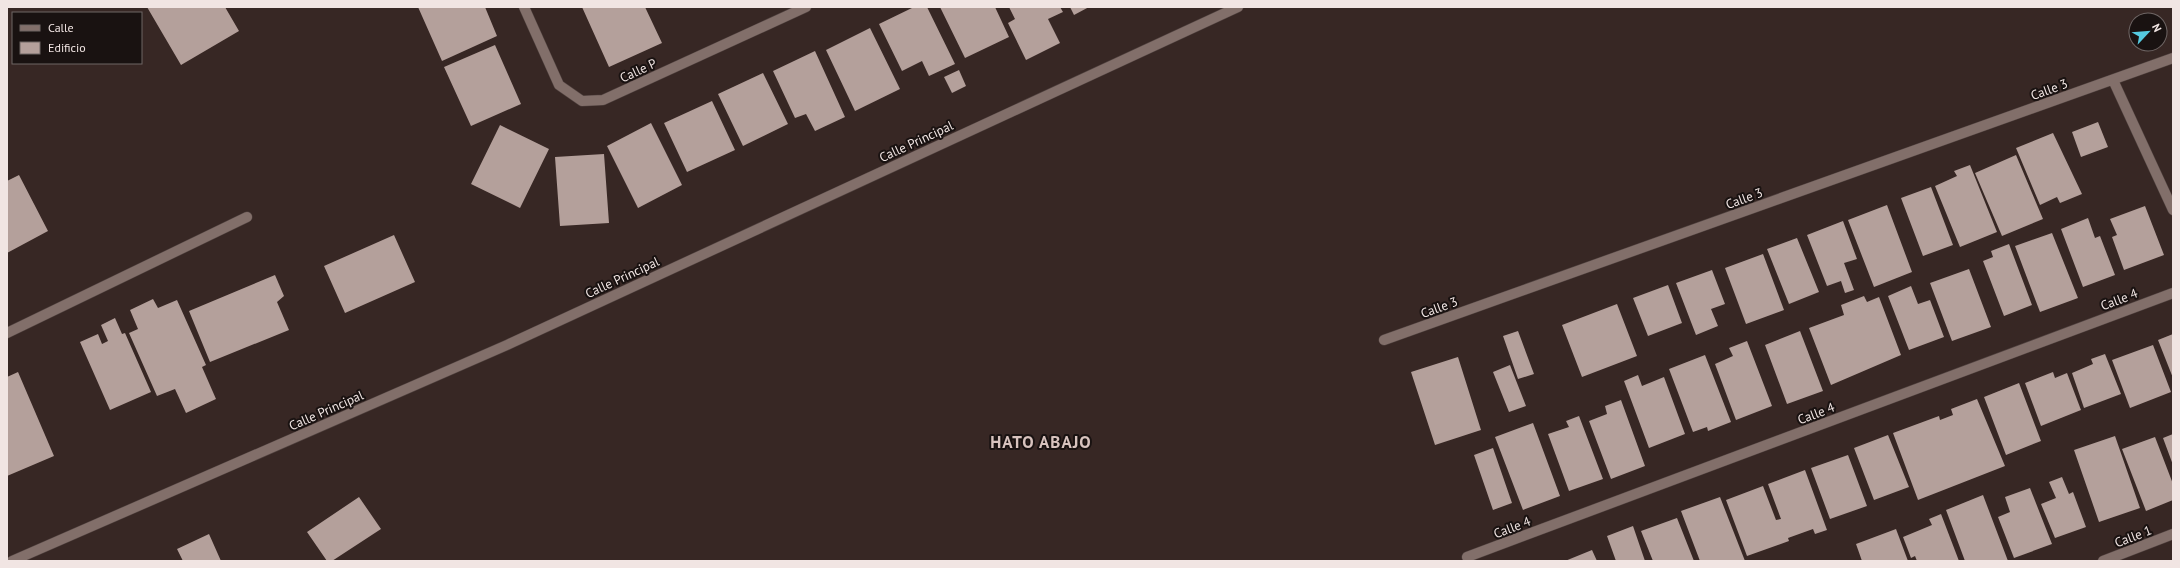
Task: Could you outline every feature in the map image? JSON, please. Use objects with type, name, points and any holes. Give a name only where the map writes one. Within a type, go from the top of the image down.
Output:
[{"type":"street","name":"Calle P","points":[[524,7],[559,85],[582,101],[604,100],[806,7]]},
{"type":"street","name":"Calle Principal","points":[[12,561],[507,345],[1238,7]]},
{"type":"street","name":"Calle 3","points":[[1384,340],[2173,58]]},
{"type":"street","points":[[2113,80],[2173,210]]},
{"type":"street","points":[[7,333],[247,217]]},
{"type":"street","name":"Calle 4","points":[[1467,557],[2173,293]]},
{"type":"street","name":"Calle 1","points":[[2103,561],[2173,534]]},
{"type":"building","points":[[147,7],[225,7],[239,31],[181,65]]},
{"type":"building","points":[[418,7],[485,7],[497,36],[442,61]]},
{"type":"building","points":[[582,7],[645,7],[662,43],[609,67]]},
{"type":"building","points":[[914,7],[927,7],[955,64],[929,76],[922,61],[902,71],[879,24]]},
{"type":"building","points":[[940,7],[995,7],[1009,37],[965,58]]},
{"type":"building","points":[[1009,7],[1060,7],[1063,12],[1048,19],[1060,43],[1026,60],[1008,23],[1015,19]]},
{"type":"building","points":[[1070,7],[1089,7],[1074,15]]},
{"type":"building","points":[[870,28],[900,89],[855,111],[826,50]]},
{"type":"building","points":[[495,45],[521,104],[471,126],[444,67]]},
{"type":"building","points":[[815,51],[845,117],[815,131],[806,114],[795,118],[773,71]]},
{"type":"building","points":[[959,70],[966,86],[952,93],[944,77]]},
{"type":"building","points":[[763,73],[788,124],[743,146],[718,94]]},
{"type":"building","points":[[712,101],[735,150],[687,172],[664,123]]},
{"type":"building","points":[[2098,122],[2108,147],[2081,157],[2072,132]]},
{"type":"building","points":[[651,123],[682,185],[638,208],[607,146]]},
{"type":"building","points":[[500,125],[549,149],[520,208],[471,184]]},
{"type":"building","points":[[2053,133],[2082,194],[2060,203],[2057,197],[2040,205],[2016,148]]},
{"type":"building","points":[[604,154],[609,223],[560,226],[555,157]]},
{"type":"building","points":[[2016,155],[2043,219],[2002,236],[1975,173]]},
{"type":"building","points":[[1970,165],[1997,232],[1960,247],[1935,186],[1957,176],[1954,171]]},
{"type":"building","points":[[19,175],[48,231],[7,253],[7,181]]},
{"type":"building","points":[[1931,187],[1953,245],[1923,256],[1901,198]]},
{"type":"building","points":[[1887,205],[1912,272],[1874,287],[1848,220]]},
{"type":"building","points":[[2145,206],[2164,255],[2124,270],[2112,237],[2117,235],[2110,219]]},
{"type":"building","points":[[2088,218],[2095,238],[2100,236],[2115,275],[2083,287],[2061,229]]},
{"type":"building","points":[[1843,221],[1857,259],[1844,263],[1854,290],[1845,293],[1841,281],[1827,286],[1807,235]]},
{"type":"building","points":[[2052,233],[2078,298],[2040,312],[2015,246]]},
{"type":"building","points":[[394,235],[415,282],[345,313],[324,266]]},
{"type":"building","points":[[1797,238],[1819,292],[1789,304],[1767,249]]},
{"type":"building","points":[[2009,244],[2032,305],[2004,316],[1983,261],[1993,257],[1991,251]]},
{"type":"building","points":[[1763,254],[1784,310],[1746,324],[1725,268]]},
{"type":"building","points":[[1969,269],[1991,327],[1952,341],[1930,283]]},
{"type":"building","points":[[1712,270],[1725,304],[1711,309],[1718,326],[1696,335],[1676,283]]},
{"type":"building","points":[[275,275],[284,296],[277,302],[289,330],[210,362],[189,311]]},
{"type":"building","points":[[1668,285],[1682,323],[1648,336],[1633,298]]},
{"type":"building","points":[[1911,286],[1918,304],[1930,300],[1944,337],[1909,350],[1888,296]]},
{"type":"building","points":[[1864,296],[1867,302],[1879,297],[1901,355],[1831,385],[1809,328],[1844,315],[1841,305]]},
{"type":"building","points":[[153,299],[158,308],[177,300],[206,365],[202,367],[216,399],[186,413],[175,389],[157,396],[129,333],[138,329],[130,310]]},
{"type":"building","points":[[1617,304],[1637,356],[1582,377],[1562,325]]},
{"type":"building","points":[[115,318],[122,334],[125,333],[151,392],[110,410],[80,342],[98,334],[102,344],[108,341],[101,325]]},
{"type":"building","points":[[1518,331],[1534,374],[1518,379],[1503,336]]},
{"type":"building","points":[[1800,331],[1823,391],[1787,404],[1765,345]]},
{"type":"building","points":[[2173,334],[2173,378],[2158,340]]},
{"type":"building","points":[[1747,341],[1772,406],[1736,420],[1715,364],[1733,356],[1729,348]]},
{"type":"building","points":[[2153,345],[2171,392],[2130,408],[2112,360]]},
{"type":"building","points":[[2105,354],[2121,394],[2084,408],[2072,373],[2093,364],[2091,359]]},
{"type":"building","points":[[1705,355],[1731,422],[1708,431],[1707,427],[1693,432],[1669,369]]},
{"type":"building","points":[[1458,357],[1481,430],[1435,445],[1411,372]]},
{"type":"building","points":[[1510,365],[1526,406],[1509,412],[1493,372]]},
{"type":"building","points":[[18,372],[54,456],[7,476],[7,377]]},
{"type":"building","points":[[2053,372],[2055,378],[2067,373],[2081,410],[2041,426],[2025,383]]},
{"type":"building","points":[[1638,375],[1642,386],[1664,377],[1685,434],[1649,448],[1624,381]]},
{"type":"building","points":[[2019,383],[2041,441],[2006,455],[1984,397]]},
{"type":"building","points":[[1977,399],[2005,466],[1918,500],[1893,433],[1939,416],[1940,420],[1953,415],[1951,409]]},
{"type":"building","points":[[1621,400],[1645,466],[1611,479],[1589,421],[1607,414],[1605,406]]},
{"type":"building","points":[[1579,416],[1603,479],[1569,491],[1548,434],[1569,427],[1566,421]]},
{"type":"building","points":[[1533,423],[1560,496],[1523,510],[1495,437]]},
{"type":"building","points":[[2173,434],[2173,465],[2163,438]]},
{"type":"building","points":[[1888,435],[1909,487],[1874,500],[1854,448]]},
{"type":"building","points":[[2115,436],[2140,508],[2099,522],[2074,450]]},
{"type":"building","points":[[2155,437],[2173,484],[2173,500],[2146,511],[2122,449]]},
{"type":"building","points":[[1493,448],[1512,503],[1493,510],[1474,455]]},
{"type":"building","points":[[1848,455],[1867,506],[1830,519],[1811,468]]},
{"type":"building","points":[[1805,470],[1827,530],[1815,534],[1813,529],[1788,538],[1789,541],[1747,556],[1726,500],[1763,486],[1776,520],[1781,519],[1768,484]]},
{"type":"building","points":[[2062,477],[2069,494],[2073,492],[2086,527],[2055,538],[2041,504],[2056,498],[2049,482]]},
{"type":"building","points":[[2030,488],[2052,544],[2014,558],[1998,517],[2010,512],[2005,497]]},
{"type":"building","points":[[1983,495],[2008,561],[1965,561],[1946,510]]},
{"type":"building","points":[[359,497],[381,529],[332,561],[327,561],[307,532]]},
{"type":"building","points":[[1720,497],[1745,561],[1700,561],[1681,511]]},
{"type":"building","points":[[1941,514],[1959,561],[1917,561],[1915,556],[1911,558],[1903,537],[1932,525],[1929,519]]},
{"type":"building","points":[[1677,518],[1694,561],[1653,561],[1641,531]]},
{"type":"building","points":[[1633,526],[1645,561],[1616,561],[1607,536]]},
{"type":"building","points":[[1896,529],[1908,561],[1862,561],[1856,544]]},
{"type":"building","points":[[209,534],[221,561],[183,561],[177,549]]},
{"type":"building","points":[[1592,550],[1597,561],[1565,561]]},
{"type":"district","name":"HATO ABAJO","points":[[1041,442]]}]
